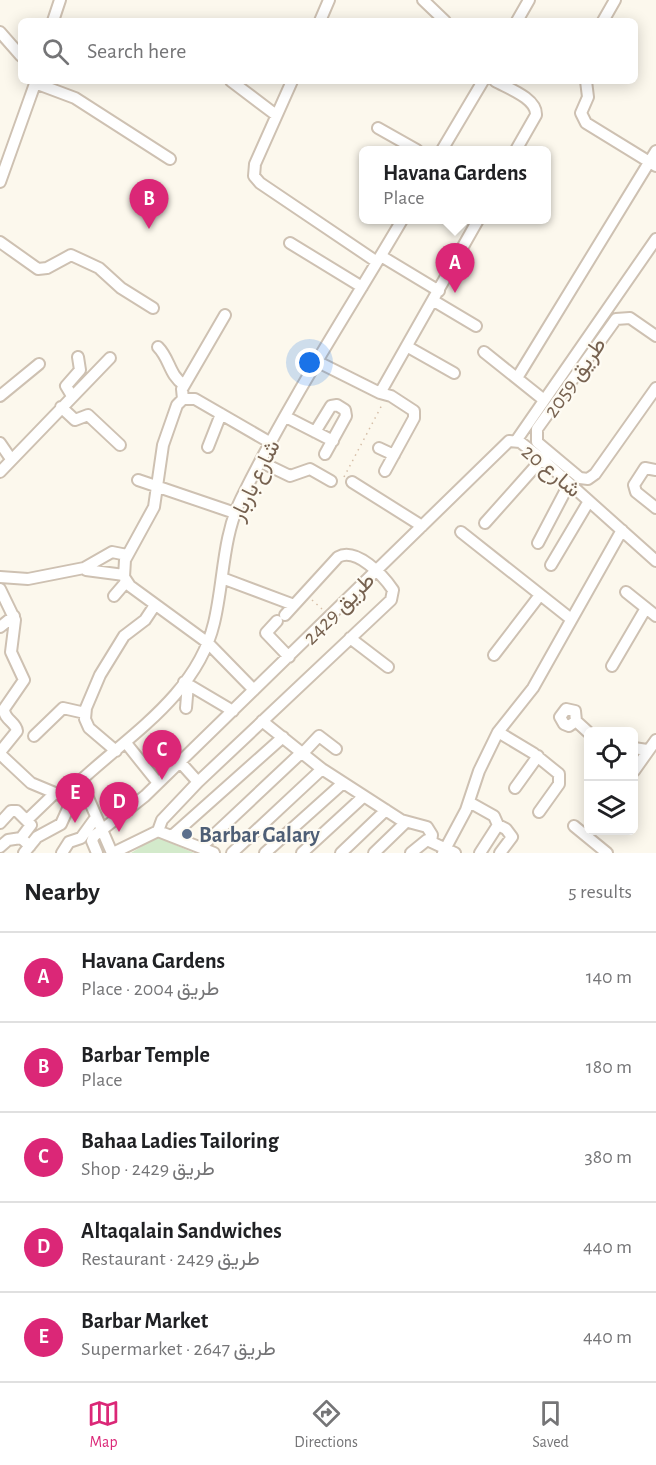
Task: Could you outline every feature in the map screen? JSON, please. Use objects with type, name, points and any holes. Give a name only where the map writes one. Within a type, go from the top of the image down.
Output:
[{"type":"street","points":[[54,18],[60,0]]},
{"type":"street","points":[[321,18],[329,0]]},
{"type":"street","points":[[423,0],[442,18]]},
{"type":"street","points":[[605,18],[615,0]]},
{"type":"street","points":[[518,18],[525,2]]},
{"type":"street","points":[[0,32],[18,53]]},
{"type":"street","points":[[0,182],[4,160],[34,84]]},
{"type":"street","points":[[40,84],[75,98],[171,159]]},
{"type":"street","points":[[235,84],[276,115]]},
{"type":"street","points":[[291,84],[255,164],[256,178],[436,296],[476,326]]},
{"type":"street","points":[[444,146],[481,84]]},
{"type":"street","points":[[500,84],[531,102],[536,109],[536,115],[518,146]]},
{"type":"street","points":[[586,84],[588,97],[581,113],[590,125],[653,164]]},
{"type":"street","points":[[378,128],[410,146]]},
{"type":"street","points":[[517,378],[653,164],[656,151]]},
{"type":"street","name":"شارع باربار","points":[[80,788],[98,764],[126,742],[186,683],[208,643],[235,513],[271,443],[399,224]]},
{"type":"street","points":[[384,394],[475,224]]},
{"type":"street","points":[[516,441],[656,239]]},
{"type":"street","points":[[0,242],[38,269],[47,268],[71,255],[99,268],[121,288],[153,308]]},
{"type":"street","points":[[290,243],[362,287]]},
{"type":"street","points":[[183,399],[184,386],[225,315]]},
{"type":"street","name":"طريق 2059","points":[[654,330],[625,316],[612,322],[537,429],[537,442],[580,478],[588,479],[595,474],[656,388]]},
{"type":"street","points":[[158,347],[165,355],[171,374],[184,386]]},
{"type":"street","points":[[408,347],[454,373]]},
{"type":"street","points":[[484,352],[544,400]]},
{"type":"street","points":[[72,396],[66,385],[80,370],[78,357]]},
{"type":"street","points":[[0,472],[10,459],[110,358]]},
{"type":"street","points":[[318,362],[411,407],[415,413],[385,471]]},
{"type":"street","points":[[0,396],[39,364]]},
{"type":"street","points":[[114,596],[125,579],[127,555],[154,507],[159,488],[163,445],[177,405],[183,399],[195,399],[271,443]]},
{"type":"street","points":[[315,432],[330,407],[335,405],[347,413],[344,431],[333,441],[325,454]]},
{"type":"street","points":[[61,407],[75,420],[88,415],[120,445]]},
{"type":"street","points":[[208,447],[221,414]]},
{"type":"street","points":[[286,417],[333,441]]},
{"type":"street","name":"شارع 20","points":[[422,526],[506,443],[516,441],[542,459],[656,561]]},
{"type":"street","points":[[0,443],[10,459]]},
{"type":"street","points":[[379,448],[394,455]]},
{"type":"street","points":[[485,523],[542,459]]},
{"type":"street","points":[[261,462],[290,476],[304,469],[312,469],[331,481]]},
{"type":"street","points":[[656,470],[645,468],[634,485],[636,492],[656,508]]},
{"type":"street","points":[[138,480],[197,498],[235,513]]},
{"type":"street","points":[[352,482],[422,526]]},
{"type":"street","points":[[538,543],[569,484]]},
{"type":"street","points":[[551,565],[589,501]]},
{"type":"street","name":"طريق 2429","points":[[103,830],[158,783],[422,526]]},
{"type":"street","points":[[411,853],[423,841],[432,842],[448,852],[470,802],[478,771],[498,732],[530,693],[622,530]]},
{"type":"street","points":[[461,532],[572,619]]},
{"type":"street","points":[[0,578],[28,579],[78,570],[92,565],[112,552],[127,555]]},
{"type":"street","points":[[165,832],[162,820],[198,782],[392,597],[392,588],[376,571],[355,556],[344,554],[338,557],[266,633],[289,657]]},
{"type":"street","points":[[78,570],[125,579],[155,605],[208,643],[254,690]]},
{"type":"street","points":[[222,578],[294,605]]},
{"type":"street","points":[[0,589],[14,616],[16,625],[11,645],[12,655],[24,680],[4,709],[5,716],[16,726],[17,731],[0,753],[27,780],[40,788],[72,801],[82,801],[80,788]]},
{"type":"street","points":[[626,592],[656,616]]},
{"type":"street","points":[[494,655],[540,595]]},
{"type":"street","points":[[116,751],[89,728],[86,711],[100,675],[124,636],[145,620],[155,605]]},
{"type":"street","points":[[612,666],[646,608]]},
{"type":"street","points":[[0,627],[14,616]]},
{"type":"street","points":[[350,638],[388,666]]},
{"type":"street","points":[[186,683],[186,708]]},
{"type":"street","points":[[186,683],[233,711]]},
{"type":"street","points":[[34,736],[63,708],[86,711]]},
{"type":"street","points":[[262,721],[343,783],[405,822],[427,827],[432,835],[432,842]]},
{"type":"street","points":[[576,721],[584,728]]},
{"type":"street","points":[[498,732],[538,756],[557,772],[560,779],[558,786],[539,812]]},
{"type":"street","points":[[201,847],[320,736],[336,749]]},
{"type":"street","points":[[80,788],[113,853],[165,832],[283,737]]},
{"type":"street","points":[[638,764],[656,740]]},
{"type":"street","points":[[126,742],[158,783]]},
{"type":"street","points":[[638,749],[647,750]]},
{"type":"street","points":[[515,788],[538,756]]},
{"type":"street","points":[[180,762],[198,782]]},
{"type":"street","points":[[232,853],[322,769]]},
{"type":"street","points":[[265,853],[343,783]]},
{"type":"street","points":[[40,788],[80,788]]},
{"type":"street","points":[[80,788],[66,792],[72,801],[103,830]]},
{"type":"street","points":[[27,820],[54,794]]},
{"type":"street","points":[[302,853],[364,796]]},
{"type":"street","points":[[21,838],[27,850],[37,837],[55,828],[64,819],[72,801]]},
{"type":"street","points":[[470,802],[494,816],[498,825],[506,829],[512,837],[500,853]]},
{"type":"street","points":[[0,824],[15,810],[27,820],[31,827],[21,838],[8,840],[0,847]]},
{"type":"street","points":[[341,853],[386,810]]},
{"type":"street","points":[[62,853],[72,840],[81,838],[94,820]]},
{"type":"street","points":[[374,853],[405,822]]},
{"type":"street","points":[[480,853],[498,825]]},
{"type":"street","points":[[574,826],[607,853]]},
{"type":"street","points":[[55,828],[72,840]]},
{"type":"street","points":[[97,853],[92,839],[103,830]]},
{"type":"street","points":[[165,832],[214,853]]},
{"type":"path","points":[[352,482],[342,476],[384,394]]},
{"type":"path","points":[[305,593],[329,617]]},
{"type":"green space","points":[[157,837],[194,853],[131,853]]},
{"type":"place","name":"Barbar Temple","points":[[149,229]]},
{"type":"place","name":"Havana Gardens","points":[[455,293]]},
{"type":"place","name":"Bahaa Ladies Tailoring","points":[[162,780]]},
{"type":"place","name":"Barbar Market","points":[[75,823]]},
{"type":"place","name":"Altaqalain Sandwiches","points":[[119,832]]},
{"type":"place","name":"Barbar Galary","points":[[187,834]]}]
